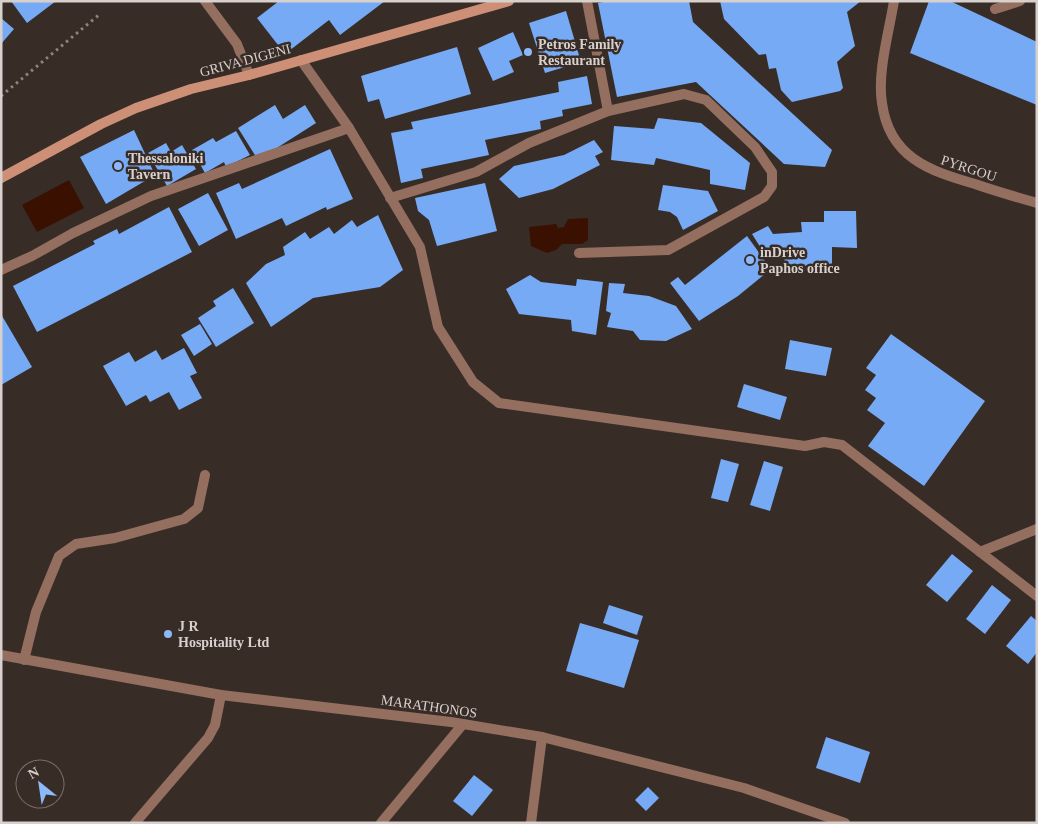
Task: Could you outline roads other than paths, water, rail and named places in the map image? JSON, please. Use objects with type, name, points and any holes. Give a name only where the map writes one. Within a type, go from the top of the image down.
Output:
[{"type":"main road","name":"GRIVA DIGENI","points":[[1,178],[101,124],[136,108],[191,89],[249,75],[509,1]]},
{"type":"street","points":[[205,1],[237,44],[249,75]]},
{"type":"street","points":[[587,1],[608,111]]},
{"type":"street","name":"PYRGOU","points":[[894,1],[882,76],[881,102],[888,127],[897,143],[913,159],[935,172],[1037,203]]},
{"type":"street","points":[[995,9],[1020,1]]},
{"type":"street","points":[[301,60],[349,128],[420,247],[438,327],[473,382],[499,403],[805,446],[824,442],[842,445],[1037,596]]},
{"type":"street","points":[[390,198],[476,172],[529,143],[608,111],[684,94],[706,100],[756,147],[772,172],[772,186],[764,197],[668,250],[579,253]]},
{"type":"street","points":[[1,270],[32,256],[73,232],[151,196],[349,128]]},
{"type":"street","points":[[24,660],[36,612],[59,556],[76,544],[115,538],[184,519],[198,508],[205,475]]},
{"type":"street","points":[[980,552],[1037,528]]},
{"type":"street","name":"MARATHONOS","points":[[1,655],[221,694],[463,724],[542,737],[744,788],[845,823]]},
{"type":"street","points":[[135,823],[208,738],[215,724],[221,694]]},
{"type":"street","points":[[380,823],[463,724]]},
{"type":"street","points":[[531,823],[542,737]]},
{"type":"place","name":"Petros Family Restaurant","points":[[528,52]]},
{"type":"place","name":"Thessaloniki Tavern","points":[[118,166]]},
{"type":"place","name":"inDrive Paphos office","points":[[750,260]]},
{"type":"place","name":"J R Hospitality Ltd","points":[[168,634]]}]
